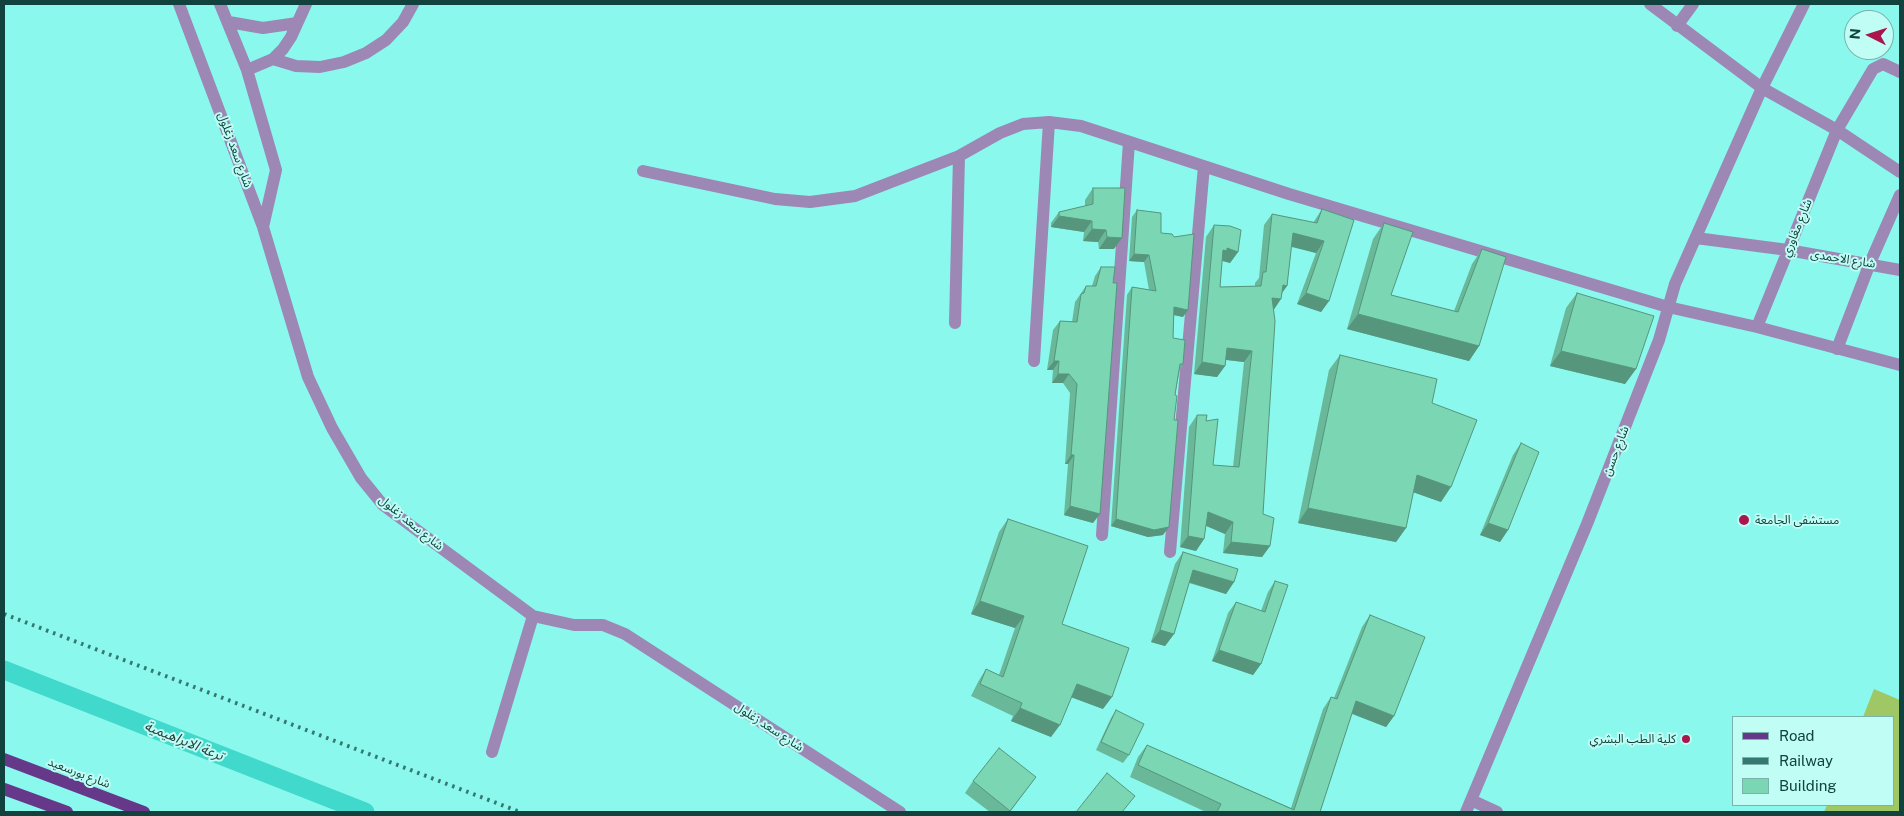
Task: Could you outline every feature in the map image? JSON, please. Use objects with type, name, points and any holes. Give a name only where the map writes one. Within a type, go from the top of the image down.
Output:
[{"type":"main road","name":"شارع بورسعيد","points":[[4,759],[144,812]]},
{"type":"main road","points":[[4,788],[67,812]]},
{"type":"street","name":"شارع سعد زغلول","points":[[179,4],[263,227],[308,377],[332,428],[361,478],[390,510],[533,616],[574,625],[603,625],[625,634],[900,812]]},
{"type":"street","points":[[220,4],[247,70],[276,170],[263,227]]},
{"type":"street","points":[[247,70],[273,59],[292,37],[306,4]]},
{"type":"street","points":[[273,59],[296,66],[320,67],[344,62],[366,53],[386,40],[402,22],[413,4]]},
{"type":"street","points":[[1650,4],[1762,88],[1837,130],[1900,172]]},
{"type":"street","points":[[1677,26],[1693,4]]},
{"type":"street","name":"شارع حسن","points":[[1466,812],[1587,524],[1660,340],[1675,284],[1762,88],[1804,4]]},
{"type":"street","points":[[228,22],[262,28],[297,24]]},
{"type":"street","name":"شارع مغاوري","points":[[1757,327],[1837,130],[1873,69],[1883,64],[1900,72]]},
{"type":"street","points":[[1034,361],[1050,122]]},
{"type":"street","points":[[642,171],[775,199],[818,201],[855,196],[959,156],[1000,133],[1023,124],[1050,122],[1080,126],[1289,194],[1668,307],[1757,327],[1900,365]]},
{"type":"street","points":[[1102,535],[1130,142]]},
{"type":"street","points":[[955,323],[959,156]]},
{"type":"street","points":[[1170,552],[1204,166]]},
{"type":"street","points":[[1836,349],[1870,263],[1900,195]]},
{"type":"street","name":"شارع الاحمدى","points":[[1696,238],[1788,250],[1870,263],[1900,270]]},
{"type":"street","points":[[492,752],[533,616]]},
{"type":"street","points":[[1471,800],[1497,812]]},
{"type":"green space","points":[[1874,689],[1900,700],[1900,812],[1824,812],[1827,806],[1894,806],[1894,716],[1863,716]]},
{"type":"building","points":[[1093,188],[1125,188],[1122,238],[1107,237],[1106,230],[1092,229],[1092,221],[1059,216],[1059,212],[1093,204]]},
{"type":"building","points":[[1322,209],[1354,220],[1329,301],[1306,293],[1324,241],[1293,233],[1287,286],[1283,285],[1281,299],[1272,298],[1275,321],[1263,514],[1274,518],[1270,546],[1231,542],[1233,522],[1208,512],[1204,539],[1188,536],[1197,415],[1207,415],[1206,421],[1218,419],[1213,465],[1239,467],[1252,351],[1227,348],[1225,366],[1202,362],[1214,225],[1230,226],[1241,230],[1238,252],[1227,248],[1227,251],[1223,250],[1220,287],[1261,286],[1263,272],[1266,272],[1272,214],[1317,223]]},
{"type":"building","points":[[1137,210],[1161,213],[1161,233],[1172,234],[1174,237],[1194,234],[1188,310],[1174,307],[1173,338],[1185,340],[1183,364],[1180,364],[1175,395],[1177,396],[1174,420],[1178,420],[1169,527],[1154,530],[1116,519],[1132,287],[1156,291],[1149,255],[1134,254]]},
{"type":"building","points":[[1384,223],[1413,232],[1391,295],[1458,312],[1482,249],[1506,257],[1479,346],[1358,314]]},
{"type":"building","points":[[1101,267],[1115,267],[1113,283],[1117,283],[1100,514],[1070,506],[1074,455],[1071,455],[1077,384],[1069,374],[1058,374],[1059,361],[1054,361],[1060,321],[1077,322],[1081,294],[1084,293],[1086,286],[1096,286]]},
{"type":"building","points":[[1577,293],[1654,316],[1636,369],[1561,351]]},
{"type":"building","points":[[1340,355],[1437,379],[1432,403],[1477,420],[1451,487],[1417,475],[1406,528],[1308,508]]},
{"type":"building","points":[[1521,443],[1539,452],[1508,530],[1488,523]]},
{"type":"building","points":[[1008,519],[1088,546],[1062,624],[1129,648],[1112,697],[1077,684],[1060,725],[1020,708],[1022,703],[980,684],[986,669],[1003,677],[1024,616],[980,601]]},
{"type":"building","points":[[1183,552],[1238,569],[1234,582],[1193,570],[1174,634],[1160,630]]},
{"type":"building","points":[[1275,581],[1288,585],[1261,664],[1219,650],[1236,602],[1265,612]]},
{"type":"building","points":[[1370,615],[1425,637],[1394,716],[1356,701],[1320,812],[1217,812],[1221,804],[1138,765],[1147,745],[1294,810],[1331,697],[1337,699]]},
{"type":"building","points":[[1116,710],[1144,724],[1129,755],[1101,742]]},
{"type":"building","points":[[999,748],[1036,777],[1010,811],[973,781]]},
{"type":"building","points":[[1107,773],[1135,796],[1122,812],[1076,812]]},
{"type":"waterway","name":"ترعة الابراهيمية","points":[[4,670],[365,812]]},
{"type":"railway","points":[[4,614],[520,812]]},
{"type":"place","name":"مستشفى الجامعة","points":[[1744,520]]},
{"type":"place","name":"كلية الطب البشري","points":[[1686,739]]}]
